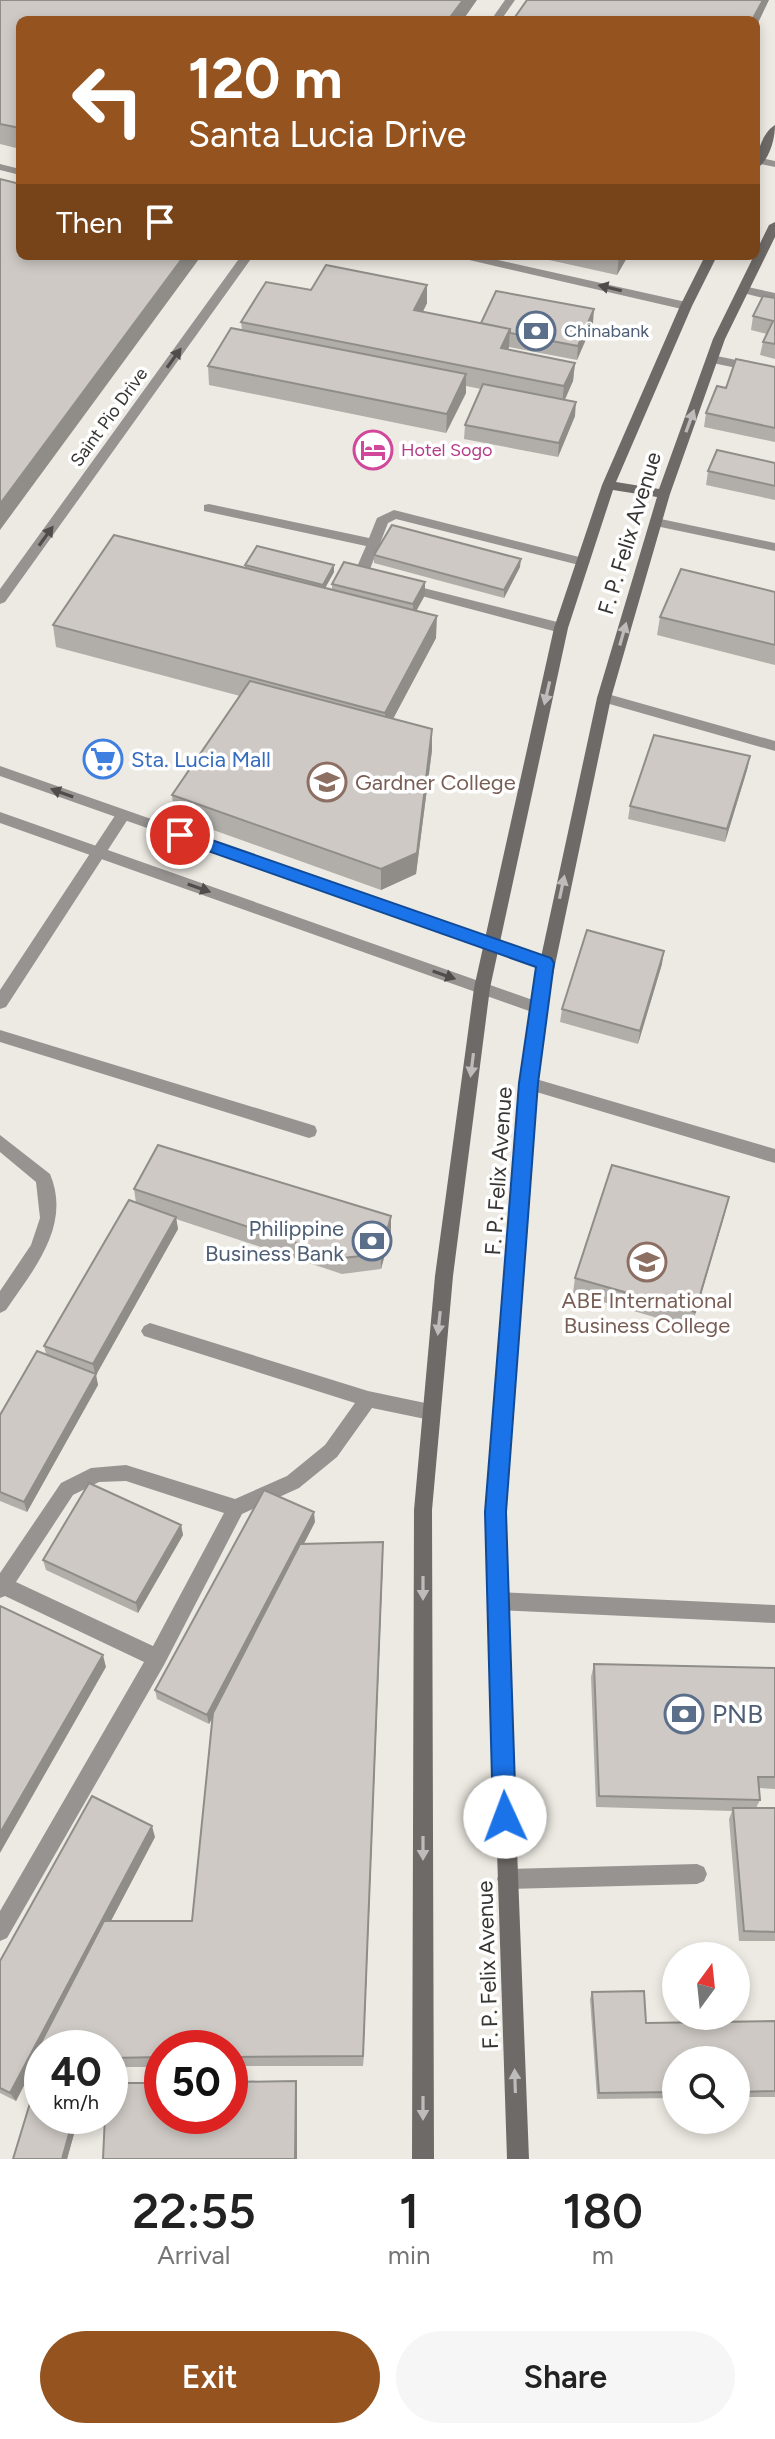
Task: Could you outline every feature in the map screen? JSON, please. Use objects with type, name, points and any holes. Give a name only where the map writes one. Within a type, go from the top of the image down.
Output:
[{"type":"main road","points":[[760,157],[775,128]]},
{"type":"main road","name":"F. P. Felix Avenue","points":[[760,255],[775,225]]},
{"type":"main road","name":"F. P. Felix Avenue","points":[[423,2159],[423,1510],[444,1276],[482,988],[489,944],[561,628],[608,485],[709,260]]},
{"type":"main road","name":"F. P. Felix Avenue","points":[[518,2159],[495,1512],[529,1083],[538,1008],[545,963],[604,698],[664,494],[712,359],[758,260]]},
{"type":"main road","points":[[608,485],[664,494]]},
{"type":"street","name":"Saint Pio Drive","points":[[0,599],[244,260]]},
{"type":"street","points":[[483,260],[686,306]]},
{"type":"street","points":[[743,290],[775,297]]},
{"type":"street","points":[[712,359],[775,372]]},
{"type":"street","points":[[209,508],[372,543]]},
{"type":"street","points":[[561,628],[365,576],[363,569],[382,521],[394,514],[583,562]]},
{"type":"street","points":[[656,522],[775,547]]},
{"type":"street","points":[[604,698],[775,746]]},
{"type":"street","points":[[0,771],[545,963]]},
{"type":"street","points":[[0,1003],[123,815]]},
{"type":"street","points":[[0,817],[538,1008]]},
{"type":"street","points":[[0,1036],[309,1131]]},
{"type":"street","points":[[529,1083],[775,1156]]},
{"type":"street","points":[[0,1142],[44,1179],[48,1218],[39,1248],[0,1305]]},
{"type":"street","points":[[150,1331],[368,1399],[430,1412]]},
{"type":"street","points":[[0,1931],[157,1658],[236,1508],[293,1482],[331,1451],[368,1399]]},
{"type":"street","points":[[157,1658],[1,1587],[67,1489],[97,1474],[126,1473],[236,1508]]},
{"type":"street","points":[[497,1601],[775,1614]]},
{"type":"street","points":[[507,1879],[697,1874]]},
{"type":"building","points":[[0,0],[463,0],[451,16],[16,16],[16,127],[0,124]]},
{"type":"building","points":[[527,0],[763,0],[754,16],[516,16]]},
{"type":"building","points":[[0,179],[16,183],[16,260],[181,260],[0,504]]},
{"type":"building","points":[[326,265],[427,285],[414,310],[510,329],[501,348],[575,363],[564,386],[241,322],[266,282],[311,290]]},
{"type":"building","points":[[496,291],[594,309],[578,346],[510,333],[510,329],[481,323]]},
{"type":"building","points":[[763,296],[775,298],[775,344],[763,342],[773,321],[753,316]]},
{"type":"building","points":[[231,328],[466,374],[447,414],[208,366]]},
{"type":"building","points":[[736,359],[775,367],[775,428],[706,413],[717,386],[726,388]]},
{"type":"building","points":[[483,384],[576,402],[559,443],[465,425]]},
{"type":"building","points":[[717,450],[775,463],[775,486],[708,471]]},
{"type":"building","points":[[392,525],[521,559],[504,590],[374,555]]},
{"type":"building","points":[[114,535],[437,616],[385,713],[53,625]]},
{"type":"building","points":[[257,546],[334,565],[323,585],[245,565]]},
{"type":"building","points":[[344,562],[425,582],[413,604],[332,584]]},
{"type":"building","points":[[681,569],[775,592],[775,645],[660,617]]},
{"type":"building","points":[[250,681],[432,729],[417,853],[381,869],[172,795]]},
{"type":"building","points":[[654,735],[750,756],[727,829],[630,806]]},
{"type":"building","points":[[587,930],[664,951],[640,1031],[562,1009]]},
{"type":"building","points":[[158,1145],[391,1216],[381,1254],[342,1258],[134,1189]]},
{"type":"building","name":"ABE International Business College","points":[[612,1165],[729,1197],[695,1312],[575,1278]]},
{"type":"building","points":[[129,1200],[176,1217],[93,1364],[44,1346]]},
{"type":"building","points":[[37,1351],[96,1374],[24,1502],[0,1492],[0,1415]]},
{"type":"building","points":[[89,1483],[181,1525],[136,1603],[43,1560]]},
{"type":"building","points":[[264,1490],[314,1512],[207,1715],[155,1690]]},
{"type":"building","points":[[383,1542],[363,2056],[248,2057],[248,2030],[144,2030],[144,2057],[128,2058],[128,2030],[48,2030],[104,1921],[192,1921],[213,1713],[300,1544]]},
{"type":"building","points":[[0,1606],[103,1655],[0,1833]]},
{"type":"building","name":"PNB","points":[[594,1664],[775,1668],[775,1777],[758,1777],[760,1800],[599,1796]]},
{"type":"building","points":[[92,1796],[152,1826],[44,2030],[24,2030],[24,2067],[10,2093],[0,2088],[0,1961]]},
{"type":"building","points":[[733,1808],[775,1808],[775,1932],[744,1931]]},
{"type":"building","points":[[644,1991],[646,2023],[662,2023],[662,2030],[750,2030],[750,2021],[775,2021],[775,2091],[750,2092],[750,2046],[662,2046],[662,2092],[599,2093],[592,1992]]},
{"type":"building","points":[[296,2081],[295,2159],[103,2159],[104,2134],[128,2134],[128,2083],[144,2083],[144,2134],[248,2134],[248,2082]]},
{"type":"building","points":[[24,2123],[24,2134],[69,2134],[62,2159],[13,2159]]},
{"type":"place","name":"Chinabank","points":[[536,331]]},
{"type":"place","name":"Hotel Sogo","points":[[373,450]]},
{"type":"place","name":"Sta. Lucia Mall","points":[[103,759]]},
{"type":"place","name":"Gardner College","points":[[327,782]]},
{"type":"place","name":"Philippine Business Bank","points":[[372,1241]]},
{"type":"place","name":"ABE International Business College","points":[[647,1262]]},
{"type":"place","name":"PNB","points":[[684,1714]]},
{"type":"route","points":[[180,835],[545,963],[529,1083],[495,1512],[505,1817]]}]
